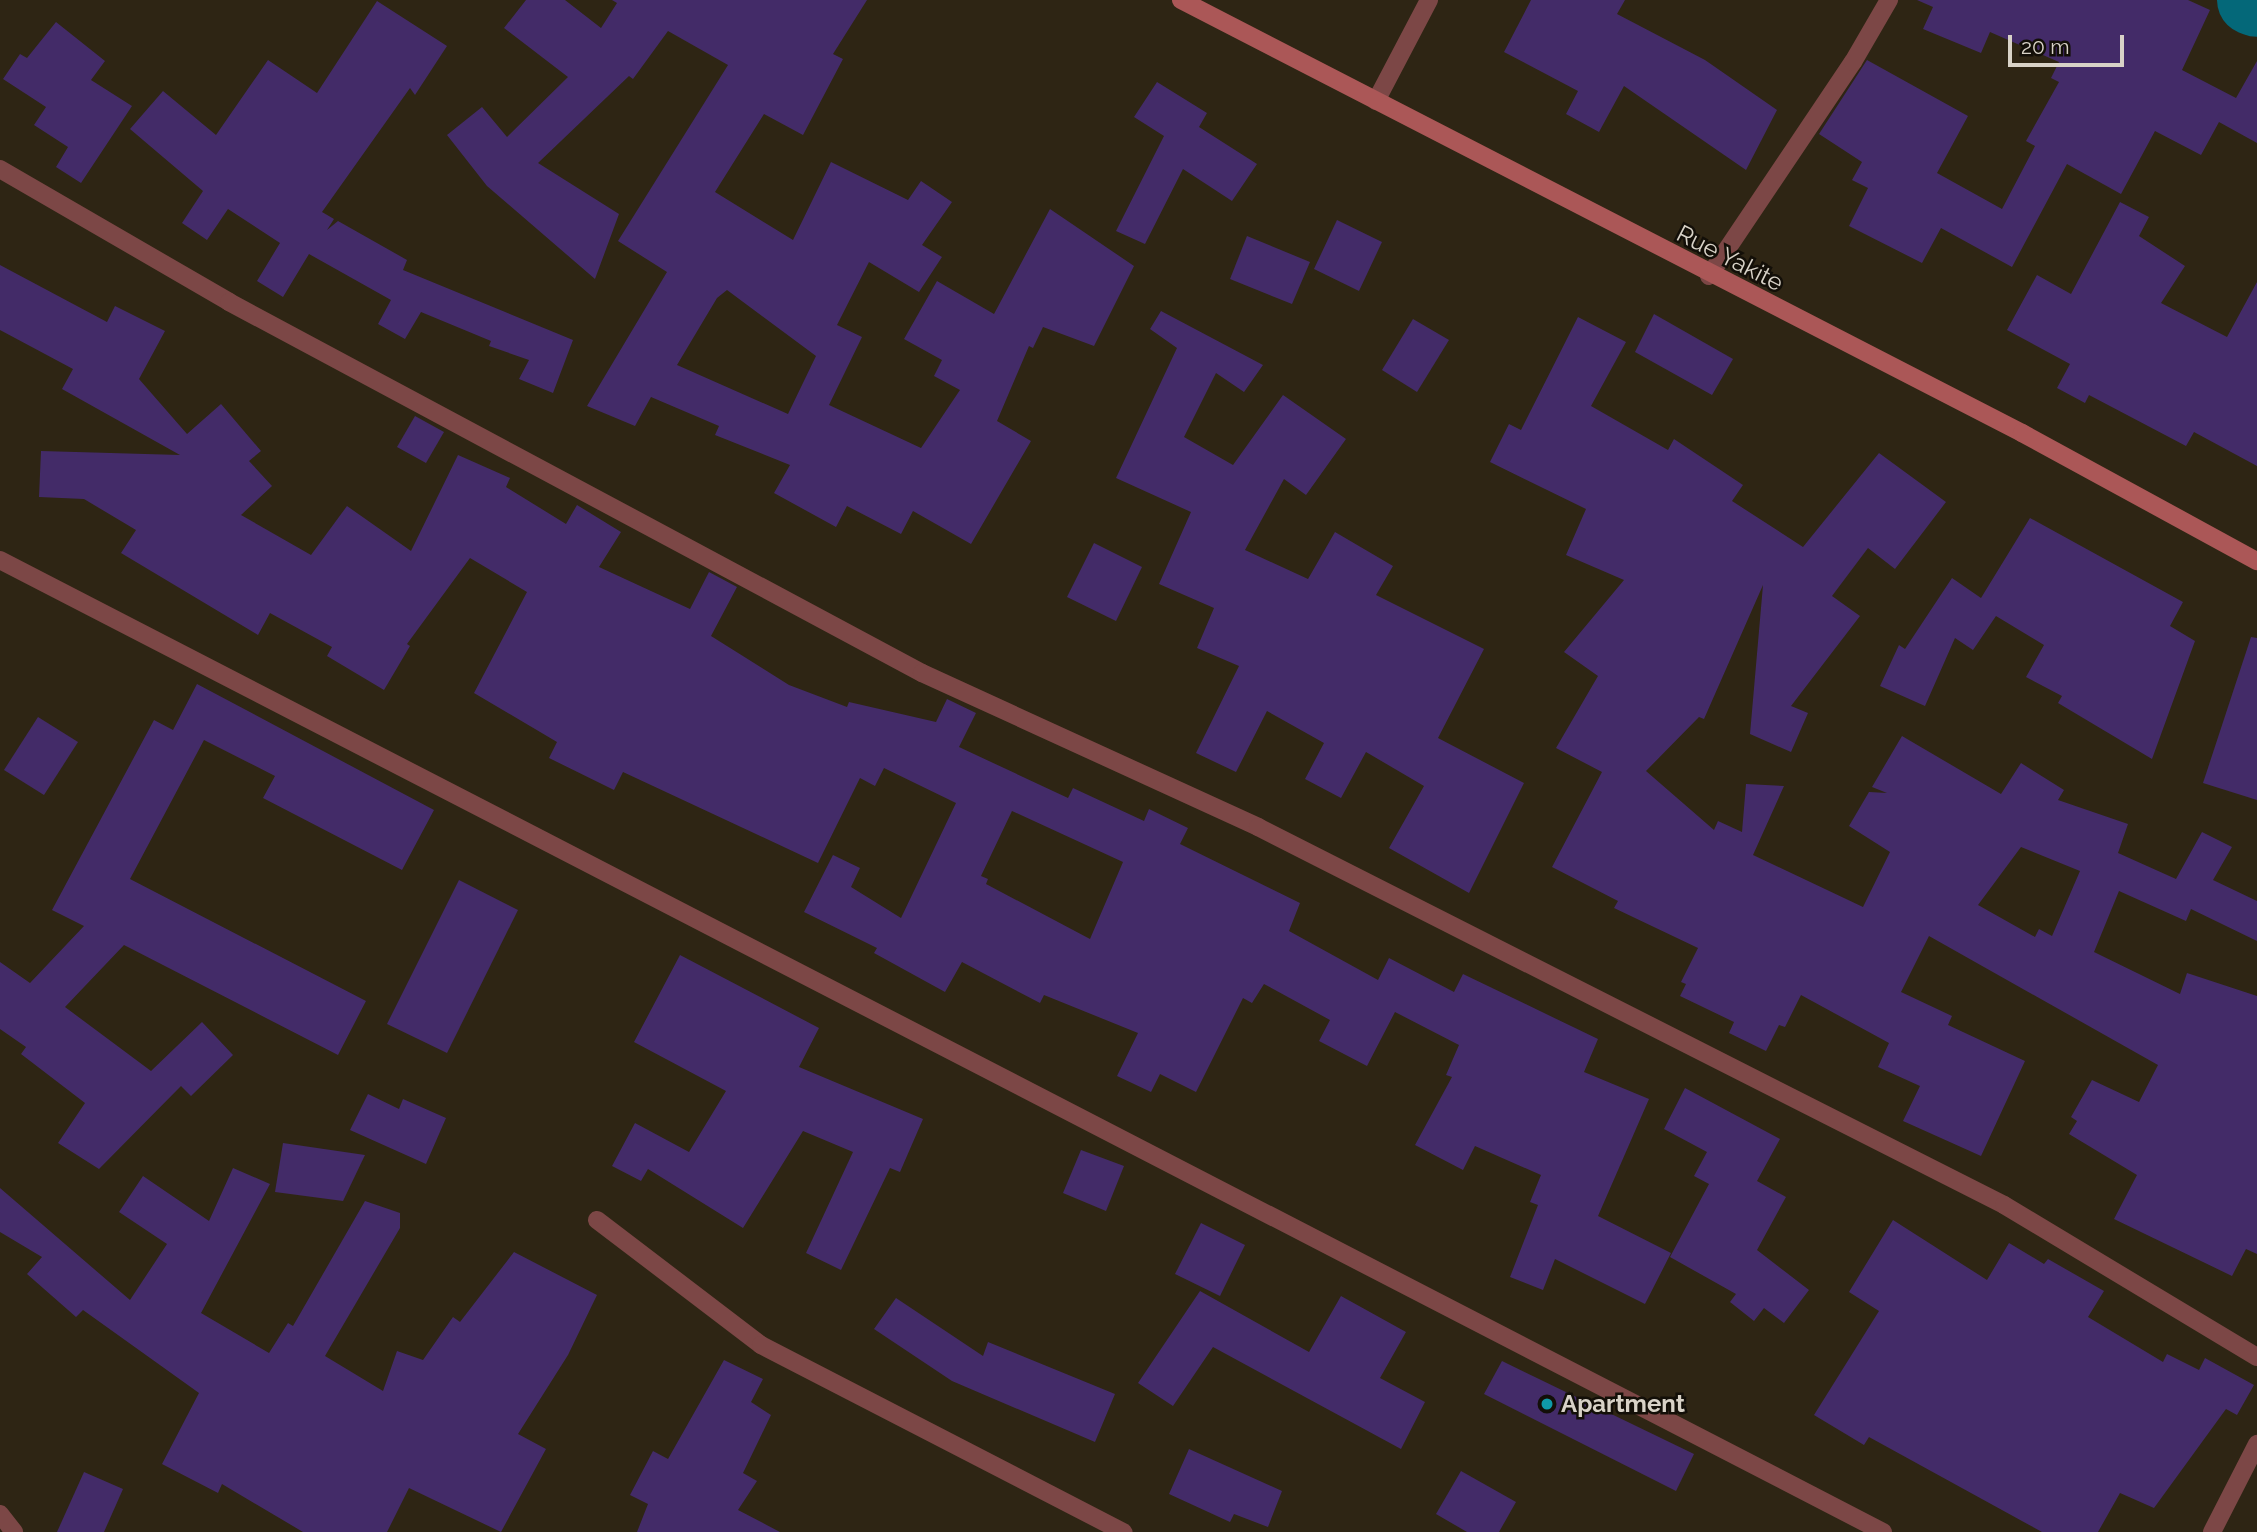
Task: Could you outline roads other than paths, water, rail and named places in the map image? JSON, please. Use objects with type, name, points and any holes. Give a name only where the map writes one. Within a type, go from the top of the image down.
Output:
[{"type":"main road","name":"Rue Yakite","points":[[1181,0],[1709,276],[2022,433],[2257,561]]},
{"type":"street","points":[[1376,102],[1429,0]]},
{"type":"street","points":[[1709,276],[1889,0]]},
{"type":"street","points":[[0,169],[229,302],[922,673],[1258,827],[2004,1205],[2257,1357]]},
{"type":"street","points":[[0,560],[1883,1532]]},
{"type":"street","points":[[597,1220],[761,1345],[1124,1532]]},
{"type":"street","points":[[2212,1532],[2257,1444]]},
{"type":"street","points":[[0,1514],[13,1532]]},
{"type":"waterway","points":[[2252,0],[2257,2]]},
{"type":"place","name":"Apartment","points":[[1547,1404]]}]
